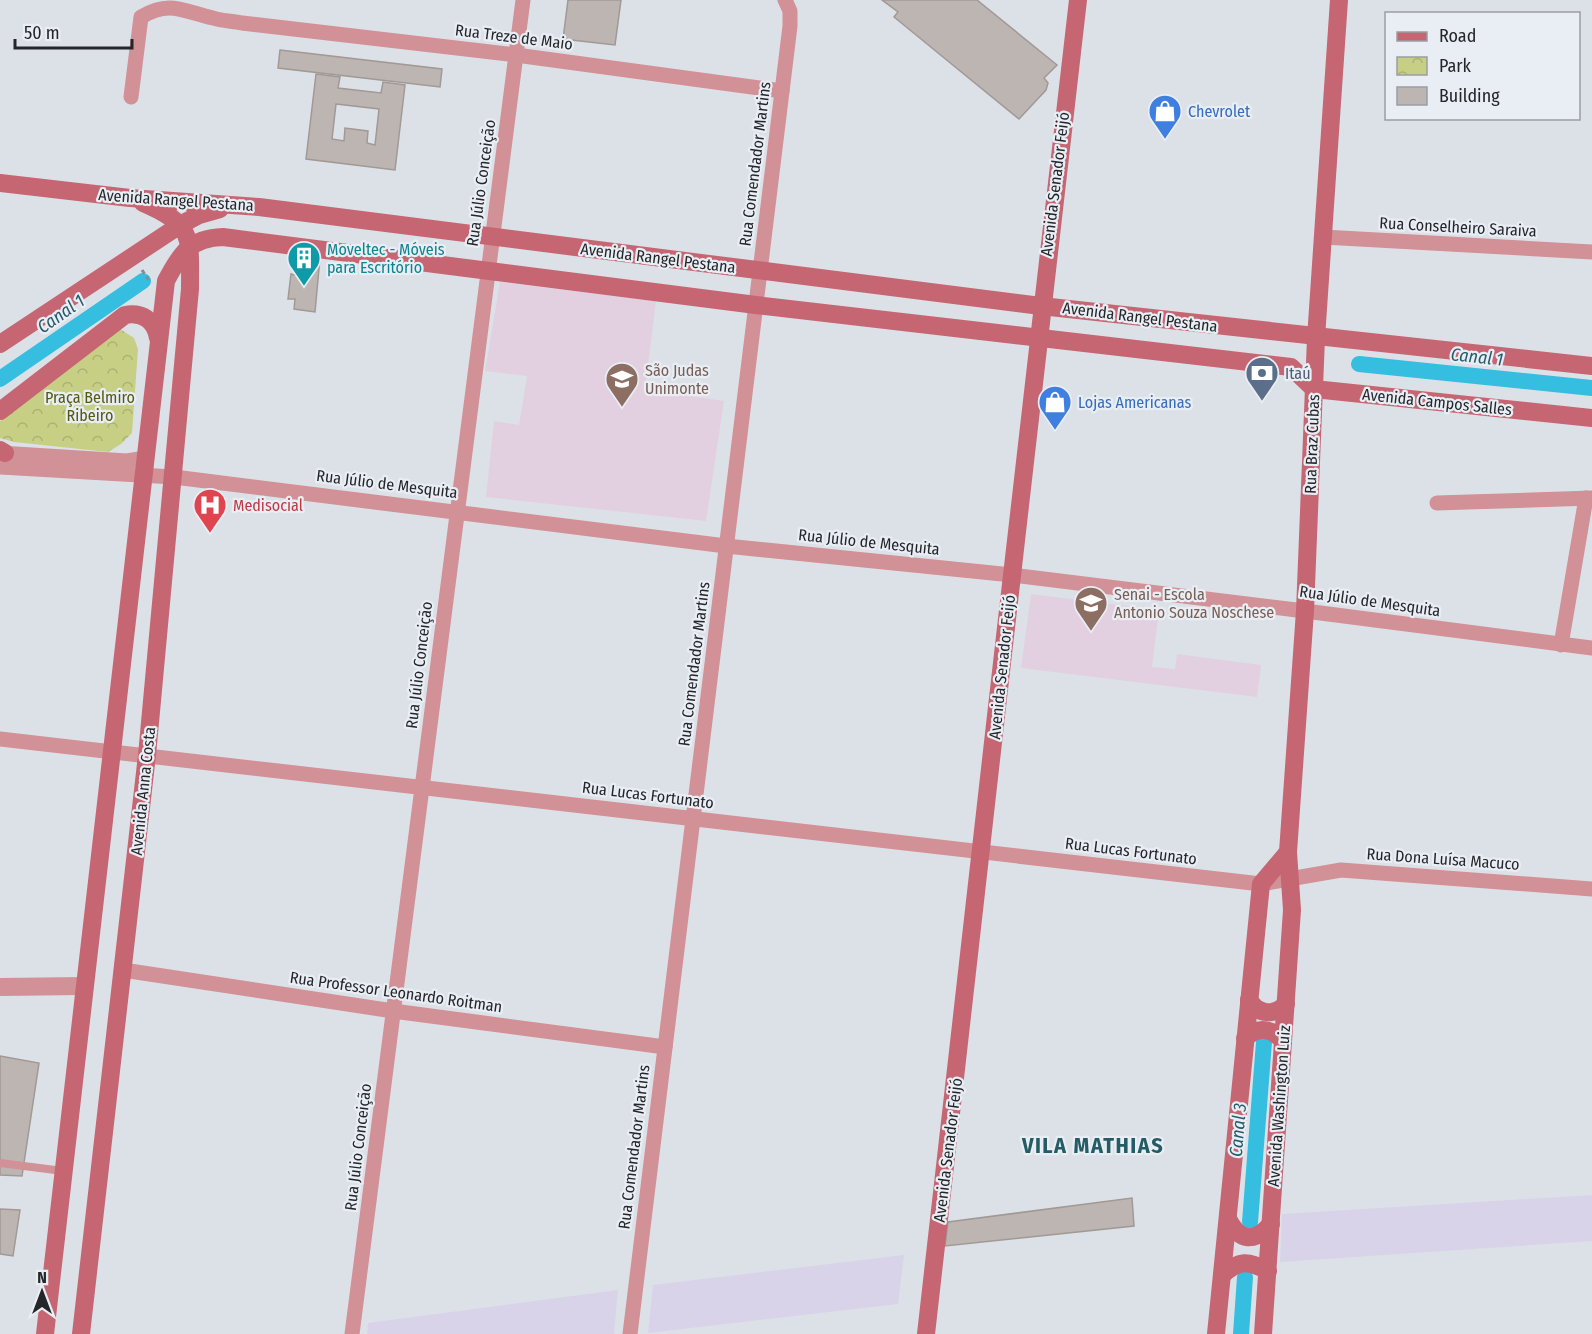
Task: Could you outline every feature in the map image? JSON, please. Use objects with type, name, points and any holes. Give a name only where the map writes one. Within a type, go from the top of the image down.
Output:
[{"type":"main road","name":"Avenida Senador Feijó","points":[[926,1334],[982,852],[1037,338],[1078,0]]},
{"type":"main road","name":"Rua Braz Cubas","points":[[1291,878],[1288,852],[1305,610],[1316,338],[1339,0]]},
{"type":"main road","name":"Avenida Rangel Pestana","points":[[0,183],[130,198],[244,206],[760,272],[1316,338]]},
{"type":"main road","points":[[45,1334],[165,281],[177,261],[190,246],[186,233],[180,225],[161,211],[130,198]]},
{"type":"main road","points":[[0,344],[180,225],[214,210],[244,206]]},
{"type":"main road","name":"Avenida Rangel Pestana","points":[[190,246],[207,237],[223,237],[756,305],[1291,367],[1314,389]]},
{"type":"main road","points":[[155,241],[177,261],[186,276],[190,289]]},
{"type":"main road","name":"Avenida Anna Costa","points":[[81,1334],[147,755],[190,289],[190,246]]},
{"type":"main road","points":[[0,411],[125,315],[137,314],[147,318],[155,327],[158,338]]},
{"type":"main road","points":[[1316,338],[1592,366]]},
{"type":"main road","name":"Avenida Campos Salles","points":[[1314,389],[1592,418]]},
{"type":"main road","points":[[1216,1334],[1261,884],[1288,852]]},
{"type":"main road","name":"Avenida Washington Luiz","points":[[1263,1334],[1292,910],[1291,878]]},
{"type":"main road","points":[[1249,1000],[1257,1009],[1267,1013],[1278,1010],[1286,1004]]},
{"type":"main road","points":[[1245,1038],[1255,1031],[1265,1030],[1275,1033],[1283,1041]]},
{"type":"main road","points":[[1227,1220],[1234,1232],[1242,1237],[1252,1237],[1263,1233],[1271,1224]]},
{"type":"main road","points":[[1222,1275],[1232,1266],[1243,1263],[1255,1264],[1268,1271]]},
{"type":"street","name":"Rua Júlio Conceição","points":[[352,1334],[523,0]]},
{"type":"street","name":"Rua Comendador Martins","points":[[630,1334],[790,26],[790,11],[785,0]]},
{"type":"street","name":"Rua Treze de Maio","points":[[131,98],[141,17],[153,7],[171,4],[213,18],[242,23],[516,55],[782,91]]},
{"type":"street","name":"Rua Conselheiro Saraiva","points":[[1323,237],[1592,252]]},
{"type":"street","points":[[1,456],[127,461],[144,467]]},
{"type":"street","name":"Rua Júlio de Mesquita","points":[[144,467],[174,477],[726,546],[1012,575],[1305,610],[1592,648]]},
{"type":"street","points":[[1437,503],[1589,498],[1561,645]]},
{"type":"street","name":"Rua Lucas Fortunato","points":[[0,739],[1261,884],[1291,878]]},
{"type":"street","name":"Rua Dona Luísa Macuco","points":[[1291,878],[1341,870],[1592,889]]},
{"type":"street","name":"Rua Professor Leonardo Roitman","points":[[123,970],[393,1011],[665,1047]]},
{"type":"street","points":[[0,987],[84,986]]},
{"type":"lane","points":[[0,1163],[63,1171]]},
{"type":"path","points":[[139,267],[153,285],[164,294]]},
{"type":"shaded area","name":"São Judas Unimonte","points":[[500,282],[656,301],[645,389],[724,401],[706,521],[486,497],[494,421],[519,425],[527,376],[485,371]]},
{"type":"shaded area","name":"Senai - Escola Antonio Souza Noschese","points":[[1031,594],[1159,610],[1152,667],[1175,669],[1177,654],[1261,665],[1257,697],[1021,668]]},
{"type":"shaded area","points":[[1592,1195],[1592,1241],[1280,1262],[1282,1214]]},
{"type":"shaded area","points":[[904,1255],[898,1304],[648,1333],[653,1285]]},
{"type":"shaded area","points":[[618,1290],[614,1334],[367,1334],[368,1323]]},
{"type":"green space","name":"Praça Belmiro Ribeiro","points":[[120,329],[134,338],[138,349],[132,433],[121,444],[108,452],[14,442],[0,438],[0,421]]},
{"type":"building","points":[[568,0],[621,0],[615,45],[563,39]]},
{"type":"building","points":[[882,0],[977,0],[1057,65],[1044,78],[1048,83],[1046,90],[1019,119],[894,17],[898,12]]},
{"type":"building","points":[[280,50],[442,69],[440,87],[278,68]]},
{"type":"building","points":[[316,74],[340,77],[338,88],[381,93],[383,82],[405,85],[395,170],[306,159]],"holes":[[[336,104],[379,109],[375,145],[367,143],[368,131],[345,128],[344,141],[332,139]]]},
{"type":"building","name":"Moveltec - Móveis para Escritório","points":[[297,256],[320,258],[315,312],[294,309],[295,299],[288,299],[291,274],[295,275]]},
{"type":"building","points":[[0,1056],[39,1063],[22,1176],[0,1175]]},
{"type":"building","points":[[1132,1198],[1134,1226],[945,1246],[948,1222]]},
{"type":"building","points":[[0,1209],[20,1210],[13,1256],[0,1254]]},
{"type":"waterway","name":"Canal 1","points":[[0,379],[143,281]]},
{"type":"waterway","name":"Canal 1","points":[[1359,364],[1592,388]]},
{"type":"waterway","name":"Canal 3","points":[[1250,1222],[1264,1042]]},
{"type":"waterway","name":"Canal 3","points":[[1241,1334],[1245,1277]]},
{"type":"place","name":"Chevrolet","points":[[1165,140]]},
{"type":"place","name":"Moveltec - Móveis para Escritório","points":[[304,287]]},
{"type":"place","name":"Itaú","points":[[1262,402]]},
{"type":"place","name":"São Judas Unimonte","points":[[622,408]]},
{"type":"place","name":"Lojas Americanas","points":[[1055,431]]},
{"type":"place","name":"Medisocial","points":[[210,534]]},
{"type":"place","name":"Senai - Escola Antonio Souza Noschese","points":[[1091,632]]},
{"type":"district","name":"VILA MATHIAS","points":[[1093,1145]]}]
